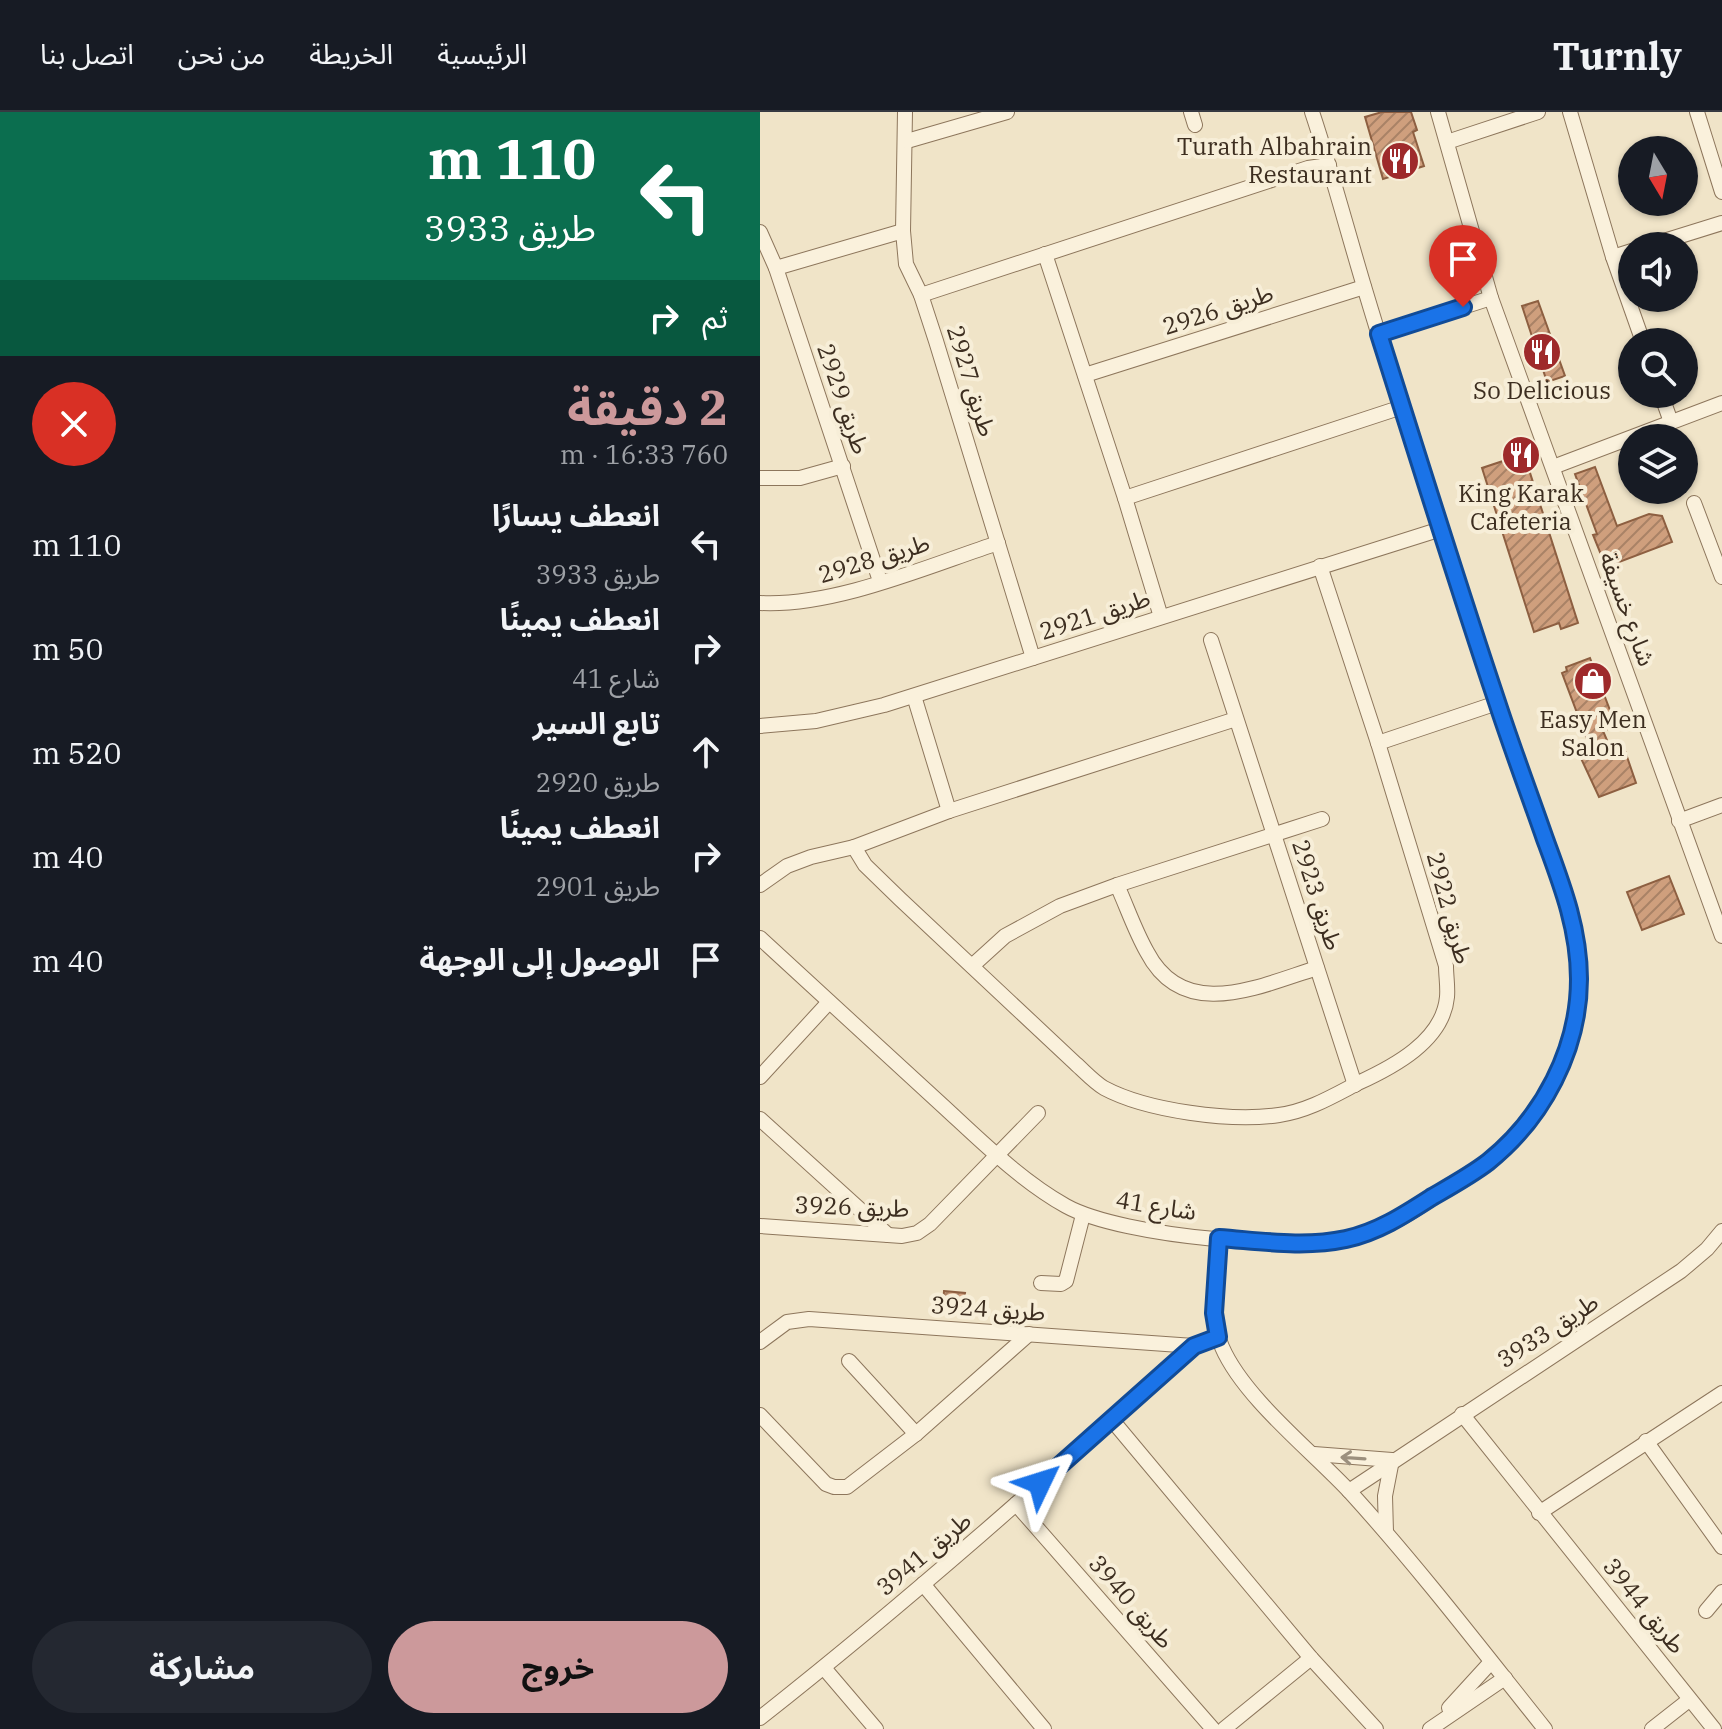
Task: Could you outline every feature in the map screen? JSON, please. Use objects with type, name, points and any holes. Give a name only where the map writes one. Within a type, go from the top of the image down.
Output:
[{"type":"street","name":"طريق 2927","points":[[905,112],[907,141],[903,231],[906,264],[921,295],[1033,658]]},
{"type":"street","points":[[907,141],[1007,112]]},
{"type":"street","name":"شارع 41","points":[[760,938],[997,1155],[1039,1188],[1083,1215],[1112,1223],[1281,1243],[1347,1239],[1389,1225],[1487,1163],[1531,1119],[1548,1093],[1572,1035],[1577,1009],[1578,954],[1567,901],[1497,703],[1364,287],[1312,112]]},
{"type":"street","name":"شارع خسيفة","points":[[1438,112],[1491,298],[1722,936]]},
{"type":"street","points":[[1447,142],[1538,112]]},
{"type":"street","points":[[1570,112],[1613,257],[1638,328]]},
{"type":"street","points":[[1697,112],[1722,192]]},
{"type":"street","points":[[921,295],[1308,168],[1329,165]]},
{"type":"street","points":[[1693,232],[1722,223]]},
{"type":"street","points":[[776,268],[903,231]]},
{"type":"street","name":"طريق 2929","points":[[760,232],[776,268],[880,581]]},
{"type":"street","points":[[1045,254],[1161,617]]},
{"type":"street","points":[[1613,257],[1618,255]]},
{"type":"street","name":"طريق 2926","points":[[1085,375],[1364,287]]},
{"type":"street","points":[[1379,334],[1491,298]]},
{"type":"street","points":[[1553,467],[1722,403]]},
{"type":"street","points":[[1125,498],[1402,407]]},
{"type":"street","points":[[1666,408],[1671,422]]},
{"type":"street","points":[[760,478],[800,478],[843,466]]},
{"type":"street","points":[[1695,504],[1715,535],[1722,577]]},
{"type":"street","name":"طريق 2921","points":[[760,726],[816,721],[914,696],[1441,529]]},
{"type":"street","name":"طريق 2928","points":[[760,603],[814,600],[998,543]]},
{"type":"street","name":"طريق 2922","points":[[854,847],[865,865],[1101,1086],[1125,1097],[1182,1111],[1242,1116],[1278,1115],[1307,1108],[1383,1072],[1429,1037],[1441,1018],[1447,998],[1446,966],[1320,566]]},
{"type":"street","name":"طريق 2923","points":[[1211,640],[1355,1085]]},
{"type":"street","points":[[914,696],[949,811]]},
{"type":"street","points":[[1378,743],[1497,703]]},
{"type":"street","points":[[760,885],[787,866],[811,857],[854,847],[949,811],[1236,719]]},
{"type":"street","points":[[1679,821],[1722,805]]},
{"type":"street","points":[[972,966],[1005,936],[1031,920],[1117,885],[1322,819]]},
{"type":"street","points":[[1117,885],[1148,954],[1162,974],[1179,988],[1206,994],[1233,994],[1317,968]]},
{"type":"street","points":[[760,1077],[829,1002]]},
{"type":"street","name":"طريق 3926","points":[[760,1226],[910,1235],[924,1229],[1038,1113]]},
{"type":"street","points":[[760,1119],[888,1235]]},
{"type":"street","points":[[1041,1283],[1061,1284],[1068,1279],[1083,1215]]},
{"type":"street","name":"طريق 3933","points":[[1349,1491],[1681,1271],[1707,1249],[1722,1231]]},
{"type":"street","points":[[1219,1238],[1214,1313],[1218,1337],[1235,1370],[1250,1390],[1386,1532],[1545,1729]]},
{"type":"street","name":"طريق 3924","points":[[760,1342],[787,1322],[809,1319],[1194,1346],[1218,1337]]},
{"type":"street","points":[[760,1415],[826,1484],[834,1487],[852,1485],[916,1434],[1029,1334]]},
{"type":"street","name":"طريق 3941","points":[[760,1718],[923,1584],[1194,1346]]},
{"type":"street","points":[[849,1361],[916,1434]]},
{"type":"street","points":[[1539,1513],[1722,1393]]},
{"type":"street","name":"طريق 3944","points":[[1462,1414],[1714,1729]]},
{"type":"street","points":[[1112,1420],[1311,1658],[1376,1729]]},
{"type":"street","points":[[1646,1441],[1722,1547]]},
{"type":"street","points":[[1314,1454],[1392,1460],[1385,1496],[1386,1532]]},
{"type":"street","name":"طريق 3940","points":[[1016,1504],[1213,1729]]},
{"type":"street","points":[[923,1584],[1044,1729]]},
{"type":"street","name":"طريق 3944","points":[[1706,1611],[1722,1592]]},
{"type":"street","points":[[1224,1729],[1311,1658]]},
{"type":"street","points":[[1434,1725],[1491,1662]]},
{"type":"street","points":[[824,1668],[876,1729]]},
{"type":"street","points":[[1434,1725],[1505,1678]]},
{"type":"street","points":[[1652,1729],[1689,1700]]},
{"type":"building","points":[[1382,112],[1411,112],[1417,130],[1413,132],[1424,166],[1383,179],[1365,117]]},
{"type":"building","points":[[1538,301],[1565,376],[1547,382],[1522,306]]},
{"type":"building","points":[[1523,451],[1578,623],[1561,629],[1559,623],[1534,632],[1482,468]]},
{"type":"building","points":[[1595,467],[1617,526],[1649,514],[1662,516],[1672,542],[1606,567],[1575,474]]},
{"type":"building","points":[[1590,658],[1616,726],[1603,731],[1612,752],[1624,748],[1636,783],[1599,797],[1579,754],[1591,750],[1562,673],[1567,671],[1566,667]]},
{"type":"building","points":[[1669,876],[1684,914],[1642,930],[1627,892]]},
{"type":"building","points":[[944,1291],[965,1293],[963,1306],[943,1304]]},
{"type":"place","name":"Turath Albahrain Restaurant","points":[[1400,161]]},
{"type":"place","name":"So Delicious","points":[[1542,352]]},
{"type":"place","name":"King Karak Cafeteria","points":[[1521,455]]},
{"type":"place","name":"Easy Men Salon","points":[[1593,681]]},
{"type":"route","points":[[1040,1483],[1194,1346],[1218,1337],[1214,1313],[1219,1238],[1281,1243],[1326,1242],[1347,1239],[1389,1225],[1487,1163],[1510,1142],[1531,1119],[1562,1065],[1577,1009],[1579,981],[1575,927],[1497,703],[1379,334],[1463,307]]}]
